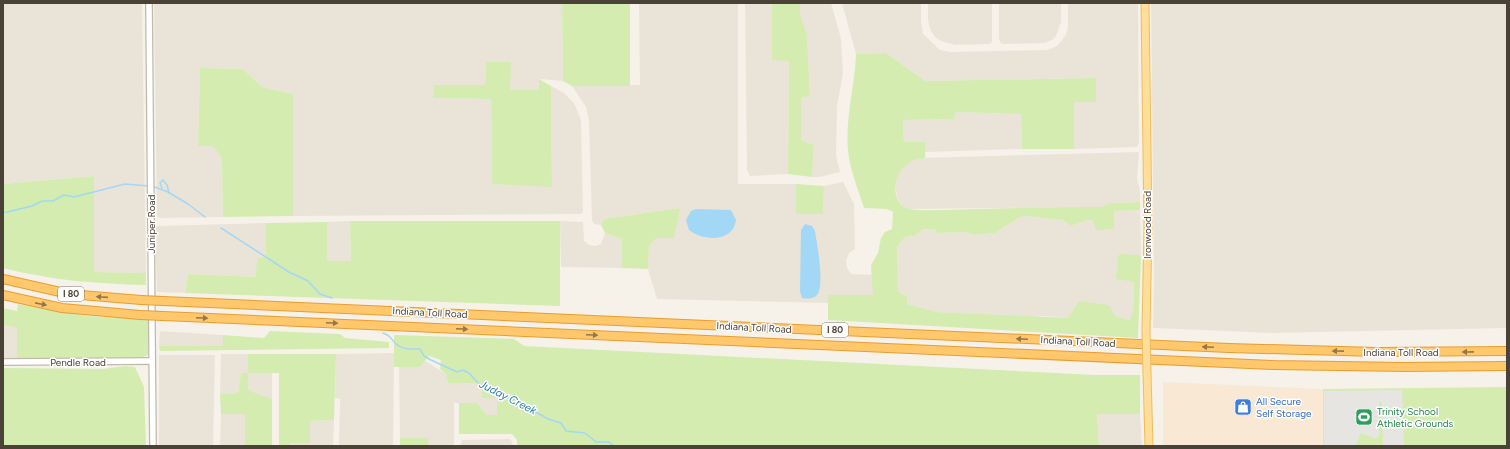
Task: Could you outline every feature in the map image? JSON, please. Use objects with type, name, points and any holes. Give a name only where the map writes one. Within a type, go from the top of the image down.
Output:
[{"type":"highway","name":"Indiana Toll Road","points":[[3,279],[69,294],[141,300],[1229,348],[1376,352],[1507,351]]},
{"type":"highway","name":"Indiana Toll Road","points":[[3,295],[62,308],[140,315],[1274,365],[1404,367],[1507,366]]},
{"type":"main road","name":"Ironwood Road","points":[[1145,3],[1148,221],[1146,373],[1150,446]]},
{"type":"street","name":"Juniper Road","points":[[149,3],[153,446]]},
{"type":"street","name":"Pendle Road","points":[[3,362],[152,361]]},
{"type":"shaded area","points":[[3,3],[142,3],[146,273],[94,272],[93,176],[3,184]]},
{"type":"shaded area","points":[[154,3],[562,3],[563,81],[540,79],[539,90],[510,90],[486,62],[485,85],[434,85],[433,98],[491,99],[492,184],[552,186],[551,86],[564,93],[574,103],[581,120],[583,212],[581,214],[293,216],[293,94],[262,87],[243,69],[200,68],[198,146],[213,146],[222,158],[223,217],[157,217]]},
{"type":"shaded area","points":[[639,3],[738,3],[738,184],[796,184],[796,214],[823,214],[824,186],[843,182],[854,204],[855,249],[849,253],[846,261],[847,268],[851,274],[873,275],[873,295],[828,295],[828,303],[657,299],[648,269],[649,246],[680,208],[604,219],[601,225],[594,224],[592,220],[589,121],[586,107],[572,86],[640,85]]},
{"type":"shaded area","points":[[745,3],[772,3],[772,60],[789,60],[788,174],[750,176],[747,170]]},
{"type":"shaded area","points":[[800,3],[831,3],[841,39],[843,73],[837,106],[836,155],[840,172],[820,177],[812,177],[814,145],[801,140],[801,98],[810,96],[807,34],[800,14]]},
{"type":"shaded area","points":[[842,3],[921,3],[921,22],[923,34],[940,50],[950,52],[1046,50],[1058,45],[1066,35],[1068,27],[1068,3],[1138,3],[1139,143],[1137,147],[1074,149],[1074,102],[1096,78],[924,81],[886,53],[856,54]]},
{"type":"shaded area","points":[[928,3],[992,3],[992,42],[989,44],[955,45],[941,41],[935,37],[930,29],[928,19]]},
{"type":"shaded area","points":[[999,3],[1061,3],[1061,22],[1056,36],[1052,40],[1045,43],[1001,43],[999,39]]},
{"type":"shaded area","points":[[1151,3],[1507,3],[1507,328],[1272,333],[1153,328],[1154,278]]},
{"type":"shaded area","points":[[956,112],[1021,114],[1022,149],[925,152],[924,142],[904,142],[903,120],[954,119]]},
{"type":"shaded area","points":[[1139,152],[1137,178],[1140,191],[1140,202],[1109,203],[1102,207],[908,209],[902,206],[897,198],[895,183],[899,172],[905,163],[919,158]]},
{"type":"shaded area","points":[[1140,210],[1141,257],[1139,255],[1134,282],[1133,313],[1129,320],[1115,316],[1069,318],[937,312],[906,304],[907,296],[898,292],[897,247],[905,237],[915,236],[923,229],[936,230],[937,233],[966,232],[974,235],[995,233],[1020,217],[1026,216],[1063,220],[1071,226],[1088,220],[1114,229],[1114,211]]},
{"type":"shaded area","points":[[350,221],[351,261],[327,261],[327,222]]},
{"type":"shaded area","points":[[560,221],[583,222],[584,241],[589,245],[596,246],[601,244],[605,233],[622,239],[622,268],[561,267]]},
{"type":"shaded area","points":[[266,223],[266,258],[256,277],[188,274],[185,293],[157,292],[155,228],[158,226]]},
{"type":"shaded area","points":[[3,325],[17,328],[17,358],[3,358]]},
{"type":"shaded area","points":[[160,331],[223,335],[224,346],[159,346]]},
{"type":"shaded area","points":[[394,353],[393,446],[339,446],[340,399],[335,398],[336,354]]},
{"type":"shaded area","points":[[221,354],[248,354],[248,373],[241,373],[238,393],[220,394]]},
{"type":"shaded area","points":[[159,355],[215,355],[213,446],[159,446]]},
{"type":"shaded area","points":[[424,360],[446,374],[448,383],[482,383],[497,398],[497,415],[487,415],[477,403],[454,403],[454,446],[428,446],[428,438],[400,438],[399,367],[419,367]]},
{"type":"shaded area","points":[[248,373],[272,373],[272,399],[248,390]]},
{"type":"shaded area","name":"All Secure Self Storage","points":[[1163,382],[1323,389],[1323,446],[1163,446]]},
{"type":"shaded area","name":"Trinity School Athletic Grounds","points":[[1402,390],[1404,446],[1383,446],[1382,402],[1379,403],[1379,435],[1376,439],[1361,433],[1355,446],[1324,446],[1324,391]]},
{"type":"shaded area","points":[[245,413],[245,446],[220,446],[221,414]]},
{"type":"shaded area","points":[[1097,414],[1140,414],[1142,446],[1099,446]]},
{"type":"shaded area","points":[[334,420],[333,446],[290,446],[290,443],[310,443],[310,421]]},
{"type":"shaded area","points":[[510,439],[513,446],[460,446],[462,440]]},
{"type":"green space","points":[[562,3],[630,3],[630,86],[572,86],[563,81]]},
{"type":"green space","points":[[772,3],[800,3],[800,14],[807,34],[810,96],[801,98],[801,140],[814,145],[812,177],[788,174],[789,61],[772,60]]},
{"type":"green space","points":[[886,53],[925,81],[1096,78],[1096,102],[1074,102],[1074,149],[1022,149],[1021,114],[956,112],[954,119],[903,120],[904,142],[925,142],[925,158],[913,161],[904,167],[899,174],[896,184],[896,193],[898,200],[903,206],[918,210],[935,210],[1102,207],[1109,203],[1140,202],[1140,210],[1114,211],[1114,229],[1096,230],[1093,221],[1088,220],[1071,226],[1063,220],[1026,216],[1020,217],[995,233],[974,235],[966,232],[936,233],[936,230],[923,229],[915,236],[905,237],[897,247],[898,292],[907,296],[907,304],[937,312],[1068,318],[1079,301],[1109,305],[1115,316],[1129,320],[1133,313],[1134,282],[1116,279],[1118,256],[1120,254],[1139,255],[1141,257],[1138,338],[828,320],[828,295],[873,295],[871,265],[878,253],[881,238],[885,232],[892,229],[893,212],[887,209],[864,208],[850,165],[847,139],[856,54]]},
{"type":"green space","points":[[486,62],[511,62],[510,90],[539,90],[539,79],[551,86],[552,187],[492,184],[491,99],[433,98],[434,85],[485,85]]},
{"type":"green space","points":[[200,68],[243,69],[262,87],[293,94],[293,216],[223,217],[222,158],[213,146],[198,146]]},
{"type":"green space","points":[[94,176],[94,272],[146,273],[146,285],[74,281],[38,276],[3,268],[3,184]]},
{"type":"green space","points":[[796,184],[824,186],[823,214],[796,214]]},
{"type":"green space","points":[[680,208],[674,238],[657,238],[649,246],[648,269],[622,268],[622,239],[605,233],[601,225],[604,219]]},
{"type":"green space","points":[[350,221],[560,221],[560,306],[185,293],[188,274],[256,277],[257,258],[266,258],[266,223],[327,222],[327,261],[351,261]]},
{"type":"green space","points":[[18,304],[89,316],[148,320],[148,355],[143,357],[17,358],[17,328],[3,325],[3,308],[17,311]]},
{"type":"green space","points":[[270,331],[340,334],[345,338],[389,342],[389,348],[160,351],[159,346],[223,346],[223,335],[264,338]]},
{"type":"green space","points":[[394,335],[514,339],[524,346],[1095,375],[1140,375],[1140,414],[1097,414],[1099,446],[517,446],[517,440],[512,434],[459,434],[459,403],[477,403],[487,415],[497,415],[497,398],[482,398],[481,383],[448,383],[446,374],[440,369],[441,360],[429,356],[420,367],[394,367]]},
{"type":"green space","points":[[248,354],[336,354],[334,420],[310,421],[310,443],[290,443],[290,446],[279,446],[279,373],[248,373]]},
{"type":"green space","points":[[125,366],[135,367],[144,387],[146,446],[3,446],[3,368],[103,369]]},
{"type":"green space","points":[[241,373],[248,373],[248,390],[272,399],[272,446],[245,446],[245,414],[221,414],[220,394],[238,393]]},
{"type":"green space","points":[[1507,387],[1507,446],[1323,446],[1323,389]]},
{"type":"green space","points":[[400,438],[428,438],[428,446],[400,446]]},
{"type":"water","points":[[696,209],[731,210],[736,220],[734,227],[729,233],[717,238],[709,238],[695,234],[689,230],[686,220],[691,211]]},
{"type":"water","points":[[805,224],[812,226],[815,231],[819,254],[820,274],[819,290],[817,295],[808,299],[802,298],[800,291],[801,230]]},
{"type":"waterway","name":"Juday Creek","points":[[162,188],[160,183],[163,180],[167,185],[169,193]]},
{"type":"waterway","name":"Juday Creek","points":[[3,213],[32,206],[42,201],[53,201],[64,195],[74,197],[125,184],[149,186]]},
{"type":"waterway","name":"Juday Creek","points":[[152,186],[168,192],[188,204],[205,217]]},
{"type":"waterway","name":"Juday Creek","points":[[221,228],[289,272],[308,281],[320,294],[332,298]]},
{"type":"waterway","name":"Juday Creek","points":[[383,333],[401,347],[407,349],[420,349],[424,356],[431,360],[457,372],[463,370],[469,373],[479,384],[512,398],[548,419],[561,423],[566,431],[585,433],[596,442],[609,442],[614,446]]},
{"type":"place","name":"All Secure Self Storage","points":[[1243,407]]},
{"type":"place","name":"Trinity School Athletic Grounds","points":[[1364,417]]}]
